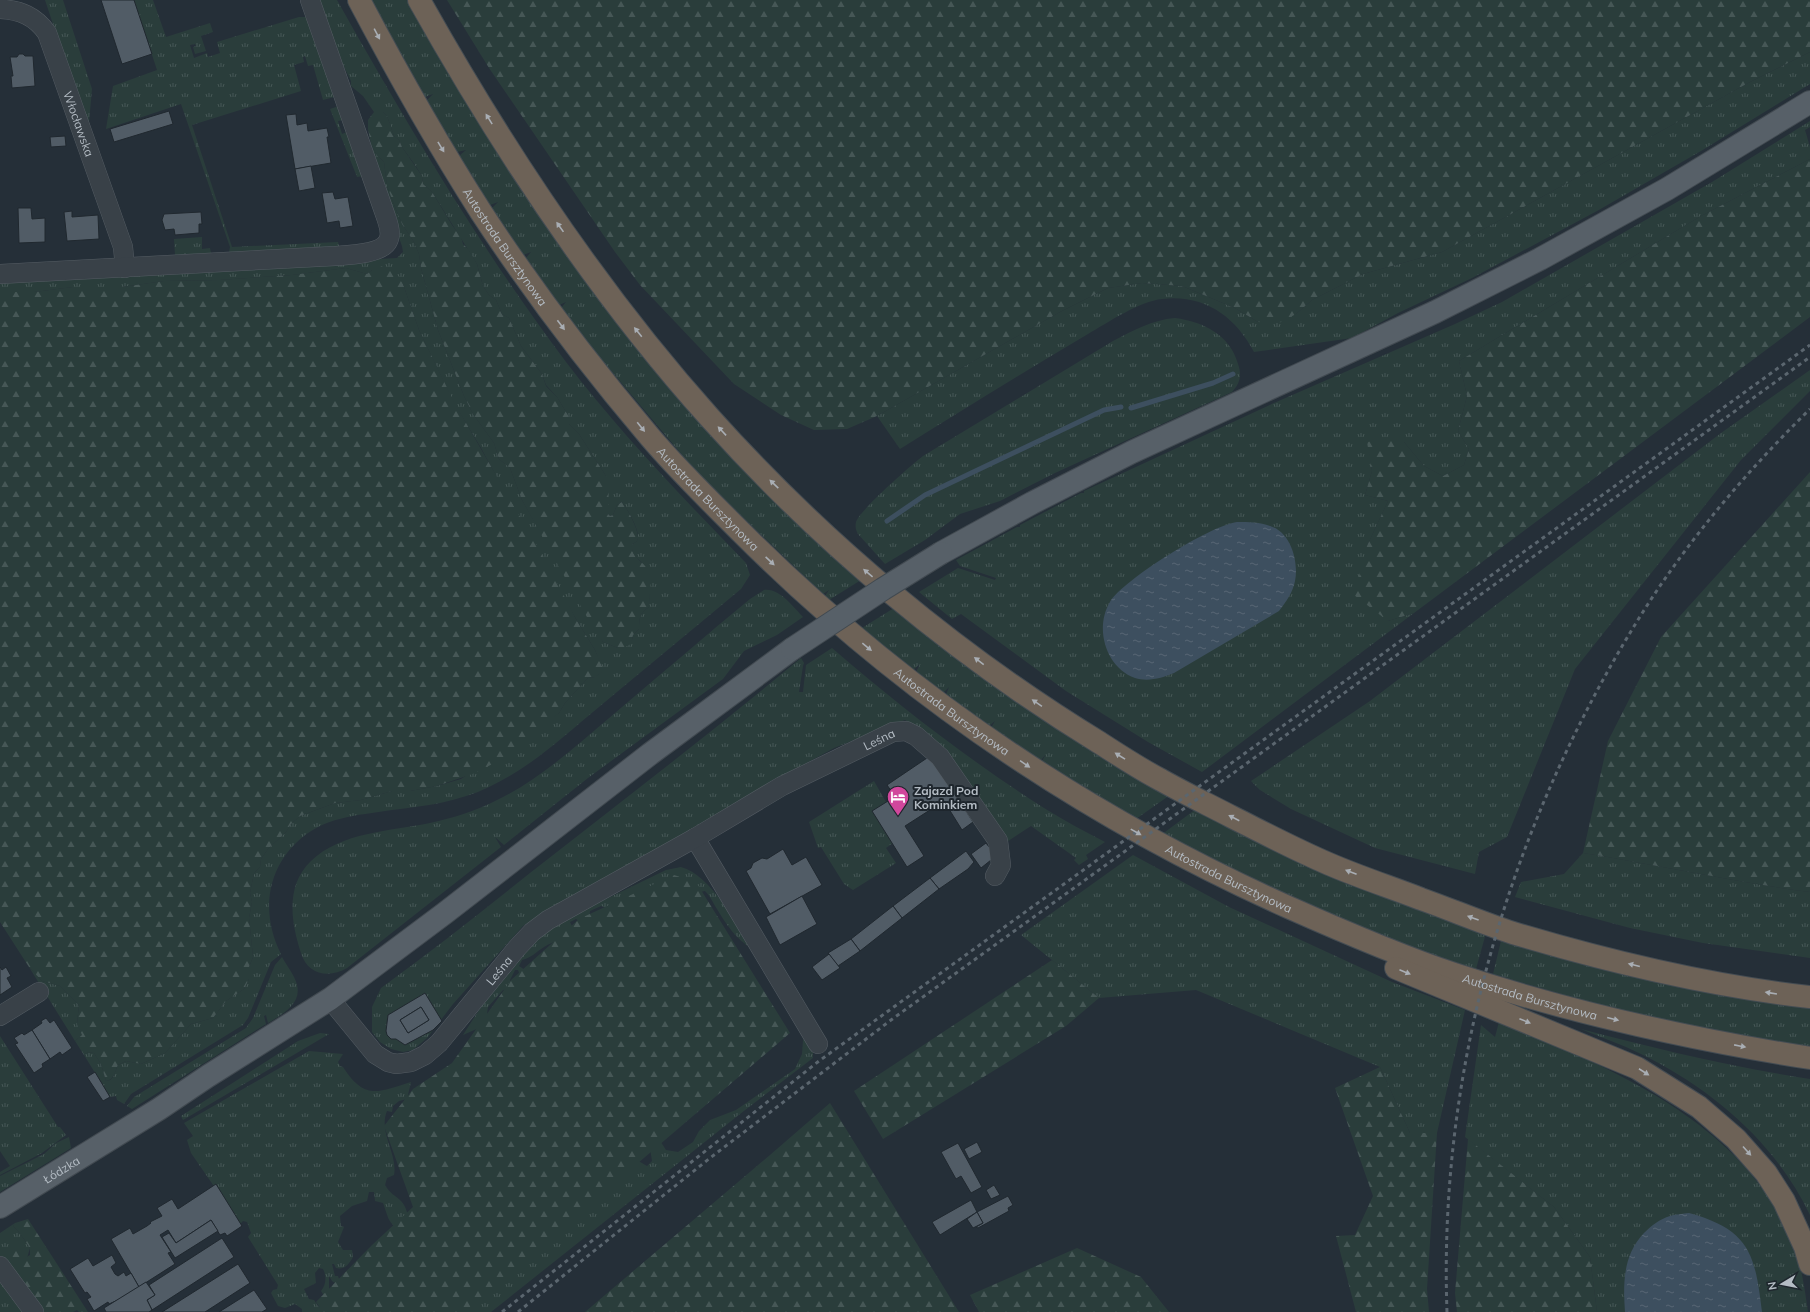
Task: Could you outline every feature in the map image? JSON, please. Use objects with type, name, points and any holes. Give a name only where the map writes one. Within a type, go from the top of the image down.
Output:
[{"type":"highway","name":"Autostrada Bursztynowa","points":[[359,0],[445,154],[482,212],[532,287],[593,368],[653,441],[762,554],[864,645],[937,702],[1029,767],[1102,812],[1173,852],[1249,890],[1387,950],[1446,971],[1552,1004],[1658,1030],[1810,1058]]},
{"type":"highway","points":[[419,0],[479,102],[547,208],[630,323],[682,386],[749,459],[827,536],[920,616],[1010,685],[1063,721],[1159,780],[1269,836],[1329,864],[1509,931],[1593,955],[1687,977],[1772,993],[1810,997]]},
{"type":"highway","points":[[1324,923],[1380,962],[1637,1068],[1699,1107],[1736,1139],[1766,1173],[1784,1201],[1805,1247],[1810,1264]]},
{"type":"main road","name":"Łódzka","points":[[0,1208],[123,1132],[330,999],[445,913],[656,750],[792,649],[941,553],[1032,503],[1132,452],[1413,322],[1540,259],[1660,192],[1810,102]]},
{"type":"street","points":[[0,274],[335,256],[372,251],[381,248],[389,241],[386,216],[310,0]]},
{"type":"street","name":"Włocławska","points":[[0,9],[16,11],[30,16],[39,22],[47,33],[123,247],[125,268]]},
{"type":"street","name":"Leśna","points":[[330,999],[375,1054],[388,1062],[396,1064],[411,1062],[424,1055],[439,1043],[517,948],[539,927],[587,898],[695,838],[782,786],[892,732],[906,731],[926,743],[940,757],[998,841],[1001,865],[995,876]]},
{"type":"street","points":[[695,838],[818,1044]]},
{"type":"street","points":[[0,1016],[39,992]]},
{"type":"street","points":[[0,1266],[34,1312]]},
{"type":"green space","points":[[45,0],[63,0],[92,89],[89,122],[91,131],[87,126]]},
{"type":"green space","points":[[134,0],[153,0],[166,37],[210,23],[213,32],[201,36],[206,51],[195,54],[193,47],[196,46],[195,44],[190,45],[194,58],[207,53],[208,57],[220,53],[217,42],[299,17],[310,17],[338,96],[323,100],[313,65],[308,66],[305,56],[303,57],[304,62],[294,65],[301,91],[192,125],[232,247],[338,242],[339,246],[229,252],[230,247],[181,104],[106,129],[113,86],[157,70]]},
{"type":"green space","points":[[318,0],[337,0],[390,93],[474,230],[566,362],[631,440],[676,490],[746,563],[750,575],[741,589],[560,740],[519,771],[489,787],[453,800],[353,816],[329,822],[307,834],[296,843],[278,868],[270,896],[269,911],[271,925],[281,954],[271,962],[248,1018],[243,1025],[131,1094],[124,1104],[117,1100],[116,1096],[110,1097],[84,1055],[88,1052],[94,1053],[101,1064],[106,1081],[110,1080],[113,1077],[118,1065],[126,1061],[141,1064],[165,1053],[191,1024],[213,1018],[226,1001],[244,989],[249,979],[249,967],[253,957],[249,918],[252,902],[250,893],[254,873],[260,867],[261,859],[268,849],[286,832],[291,824],[300,816],[335,803],[361,800],[392,791],[410,791],[437,786],[461,779],[559,713],[565,703],[588,678],[595,677],[603,671],[595,650],[454,403],[419,330],[403,284],[372,270],[367,274],[346,268],[292,275],[219,280],[164,281],[122,287],[73,287],[34,292],[0,292],[0,280],[397,258],[403,252],[402,246],[383,194],[371,144],[377,155],[384,162],[387,186],[393,202],[402,224],[414,242],[419,254],[421,268],[438,330],[464,396],[473,414],[494,443],[499,459],[510,468],[522,500],[603,642],[618,648],[632,640],[633,635],[639,629],[641,616],[649,607],[650,586],[647,571],[634,555],[632,550],[632,545],[637,540],[638,534],[630,515],[622,502],[617,505],[613,515],[610,516],[608,514],[606,476],[579,434],[569,424],[569,417],[557,397],[546,385],[542,374],[521,346],[509,318],[502,314],[496,300],[489,295],[483,286],[477,264],[432,192],[423,184],[422,176],[402,147],[399,140],[394,136],[387,116],[383,112],[374,112],[363,96],[351,86],[351,81],[344,67]]},
{"type":"green space","points":[[371,0],[407,0],[505,164],[861,580],[829,600],[825,596],[829,590],[823,594],[699,475],[581,335],[561,308],[566,302],[559,305],[526,258],[531,252],[523,255],[492,208],[498,202],[490,205],[459,156],[466,150],[457,152],[427,100],[433,94],[425,97]]},
{"type":"green space","points":[[447,0],[1810,0],[1810,52],[1750,82],[1442,252],[1363,274],[1312,300],[1296,314],[1279,323],[1258,322],[1235,308],[1182,286],[1142,283],[1108,288],[1060,312],[877,416],[847,429],[814,430],[781,415],[734,384],[640,285],[615,252],[489,68]]},
{"type":"green space","points":[[1810,52],[1810,84],[1701,151],[1597,211],[1472,278],[1398,313],[1352,338],[1254,352],[1238,328],[1217,310],[1205,304],[1191,300],[1177,298],[1162,299],[1134,308],[1114,319],[1017,376],[900,449],[877,416],[1060,312],[1108,288],[1142,283],[1182,286],[1235,308],[1258,322],[1296,314],[1312,300],[1363,274],[1442,252],[1750,82]]},
{"type":"green space","points":[[339,106],[343,120],[338,121],[342,134],[347,132],[363,176],[357,177],[330,109]]},
{"type":"green space","points":[[374,112],[383,112],[387,116],[394,136],[399,140],[402,147],[422,176],[423,184],[432,192],[461,237],[463,244],[468,249],[477,264],[483,286],[489,295],[496,300],[502,314],[509,318],[521,346],[542,374],[546,386],[557,397],[569,417],[569,424],[579,434],[606,476],[609,483],[608,514],[610,516],[613,515],[617,505],[622,502],[636,528],[638,538],[632,545],[632,550],[648,571],[650,580],[649,607],[641,616],[639,629],[633,635],[631,644],[625,647],[618,648],[603,642],[593,628],[522,500],[510,468],[499,459],[494,443],[473,414],[464,396],[438,330],[421,268],[419,254],[414,242],[402,224],[393,202],[387,186],[384,162],[377,155],[371,144],[368,120]]},
{"type":"green space","points":[[1810,121],[1810,127],[1805,130],[1810,147],[1810,159],[1701,216],[1459,361],[1467,396],[1458,431],[1469,449],[1464,465],[1443,476],[1424,466],[1404,442],[1368,442],[1372,471],[1365,495],[1388,501],[1367,546],[1388,621],[1414,613],[1202,772],[1148,742],[1066,691],[961,614],[952,619],[919,592],[958,568],[995,580],[996,578],[960,566],[956,560],[1081,493],[1084,493],[1084,491],[1274,403],[1502,302],[1712,182]]},
{"type":"green space","points":[[1810,159],[1810,317],[1414,613],[1388,621],[1354,595],[1367,546],[1388,501],[1365,495],[1372,471],[1367,442],[1387,438],[1404,442],[1424,466],[1443,476],[1464,465],[1469,449],[1458,431],[1467,396],[1459,361],[1701,216]]},
{"type":"green space","points":[[202,237],[202,249],[210,248],[211,253],[175,255],[174,239]]},
{"type":"green space","points":[[383,266],[394,269],[403,284],[419,330],[454,402],[550,569],[576,619],[595,650],[604,671],[595,677],[588,678],[565,703],[559,713],[524,744],[502,759],[475,773],[437,786],[410,791],[392,791],[361,800],[335,803],[300,816],[268,849],[261,859],[260,867],[254,873],[250,893],[252,902],[249,918],[253,957],[249,967],[249,979],[244,989],[226,1001],[213,1018],[191,1024],[165,1053],[141,1064],[126,1061],[118,1065],[113,1077],[106,1081],[101,1064],[94,1053],[88,1052],[84,1055],[75,1041],[82,1035],[77,1024],[79,1005],[60,986],[42,981],[29,967],[0,922],[0,292],[34,292],[73,287],[122,287],[164,281],[219,280],[292,275],[346,268],[367,274],[372,270]]},
{"type":"green space","points":[[1175,318],[1206,327],[1229,345],[1234,354],[1240,372],[1237,386],[1232,392],[1055,473],[1000,501],[960,514],[925,540],[885,564],[858,534],[856,522],[859,516],[886,488],[923,456],[1113,341],[1151,323]]},
{"type":"green space","points":[[1810,370],[1810,391],[1741,460],[1575,669],[1507,837],[1479,852],[1475,874],[1375,848],[1291,809],[1260,790],[1251,781],[1370,701],[1721,433]]},
{"type":"green space","points":[[1810,472],[1810,892],[1583,853],[1608,741],[1661,637]]},
{"type":"green space","points":[[764,590],[770,590],[781,595],[803,617],[777,635],[744,651],[723,679],[588,778],[504,845],[495,837],[501,847],[347,968],[334,973],[320,973],[304,961],[297,941],[293,917],[292,905],[294,893],[297,882],[303,871],[311,861],[323,851],[352,838],[367,834],[430,823],[473,811],[513,792],[559,760],[733,613]]},
{"type":"green space","points":[[894,608],[953,656],[1170,795],[1136,819],[1042,761],[1046,754],[1041,760],[991,728],[995,721],[989,726],[946,695],[949,687],[943,693],[916,672],[920,664],[913,670],[862,628]]},
{"type":"green space","points":[[832,648],[883,691],[962,752],[1016,790],[1051,812],[1105,842],[1086,855],[1088,859],[1079,865],[1074,860],[1076,858],[1031,826],[996,849],[935,743],[905,720],[834,748],[765,786],[640,860],[567,899],[523,926],[453,1004],[427,1038],[413,1050],[403,1052],[391,1049],[380,1042],[372,1032],[372,1007],[381,988],[666,767],[801,658],[804,663],[799,692],[803,692],[806,665]]},
{"type":"green space","points":[[874,781],[886,802],[893,843],[886,848],[896,863],[853,890],[844,884],[821,847],[818,848],[809,822]]},
{"type":"green space","points":[[1196,809],[1367,890],[1418,910],[1486,933],[1476,969],[1405,945],[1290,898],[1161,835]]},
{"type":"green space","points":[[1583,853],[1810,892],[1810,958],[1703,943],[1630,928],[1515,897],[1521,882],[1564,874]]},
{"type":"green space","points":[[1133,855],[1229,907],[1392,982],[1465,1010],[1437,1133],[1410,1133],[1380,1067],[1196,990],[1099,998],[1021,935]]},
{"type":"green space","points":[[681,867],[692,872],[712,890],[722,902],[752,948],[741,941],[732,932],[705,891],[613,910],[601,906],[590,911],[589,921],[584,924],[576,919],[570,922],[573,928],[567,934],[522,960],[519,966],[525,970],[521,978],[518,970],[515,970],[510,980],[512,988],[503,990],[488,1007],[486,1021],[481,1027],[463,1035],[488,996],[531,945],[552,928],[569,917],[666,870]]},
{"type":"green space","points":[[674,875],[696,882],[790,1033],[464,1312],[323,1312],[316,1302],[372,1245],[413,1207],[384,1126],[413,1089],[452,1063],[511,980],[579,919]]},
{"type":"green space","points":[[1501,941],[1749,999],[1810,1008],[1810,1047],[1730,1034],[1650,1017],[1571,997],[1493,974]]},
{"type":"green space","points":[[282,957],[293,975],[298,992],[289,1008],[268,1023],[266,1015],[264,1016],[266,1024],[132,1109],[127,1106],[134,1097],[246,1028],[253,1018],[275,965]]},
{"type":"green space","points":[[1052,960],[1099,998],[1066,1026],[883,1139],[854,1091]]},
{"type":"green space","points":[[29,967],[42,981],[60,986],[79,1005],[77,1023],[82,1035],[75,1041]]},
{"type":"green space","points":[[1499,1022],[1607,1069],[1677,1109],[1709,1132],[1737,1159],[1762,1188],[1773,1205],[1795,1251],[1801,1270],[1808,1312],[1597,1312],[1590,1257],[1554,1207],[1465,1137],[1481,1025],[1495,1037]]},
{"type":"green space","points":[[1581,1029],[1695,1057],[1810,1079],[1810,1215],[1781,1166],[1743,1124],[1722,1106],[1699,1088],[1651,1059]]},
{"type":"green space","points":[[320,1033],[329,1034],[183,1120],[181,1116],[298,1041]]},
{"type":"green space","points":[[0,1036],[58,1127],[60,1127],[66,1135],[42,1153],[0,1175],[0,1172],[10,1166],[0,1151]]},
{"type":"green space","points":[[809,1036],[813,1048],[813,1058],[740,1114],[491,1312],[460,1312],[635,1159],[647,1166],[652,1161],[649,1141],[657,1136],[666,1150],[678,1152],[693,1142],[699,1131],[710,1120],[736,1110],[795,1069],[802,1054],[803,1040]]},
{"type":"green space","points":[[309,1051],[343,1054],[338,1062],[340,1066],[343,1067],[358,1085],[365,1089],[381,1091],[411,1082],[407,1099],[399,1101],[393,1106],[392,1112],[387,1111],[385,1119],[386,1135],[393,1159],[394,1175],[387,1178],[385,1185],[405,1206],[410,1225],[401,1232],[396,1228],[389,1219],[383,1203],[375,1201],[374,1192],[369,1192],[367,1201],[352,1206],[340,1216],[341,1226],[344,1227],[338,1242],[343,1250],[352,1250],[353,1257],[348,1264],[342,1268],[336,1268],[334,1264],[332,1264],[335,1276],[338,1276],[340,1282],[338,1285],[332,1281],[329,1276],[329,1294],[325,1297],[321,1291],[325,1280],[323,1269],[319,1268],[315,1273],[316,1283],[304,1289],[309,1299],[314,1300],[318,1306],[326,1312],[302,1312],[302,1309],[295,1304],[285,1308],[278,1306],[271,1293],[273,1290],[277,1289],[278,1285],[248,1237],[251,1233],[247,1222],[243,1221],[240,1224],[191,1153],[187,1140],[193,1136],[184,1123]]},
{"type":"green space","points":[[1380,1067],[1410,1133],[1437,1133],[1427,1289],[1429,1312],[1356,1312],[1336,1236],[1355,1235],[1373,1196],[1335,1088]]},
{"type":"green space","points":[[830,1103],[959,1312],[585,1312],[770,1155]]},
{"type":"green space","points":[[69,1137],[71,1148],[0,1192],[0,1176],[44,1154],[56,1143]]},
{"type":"green space","points":[[1468,1139],[1554,1207],[1590,1257],[1597,1312],[1457,1312],[1455,1293]]},
{"type":"green space","points":[[28,1219],[88,1312],[79,1312],[77,1310],[73,1312],[38,1312],[5,1266],[4,1256],[17,1244],[24,1247],[26,1253],[25,1258],[30,1255],[30,1248],[13,1226],[15,1223]]},
{"type":"green space","points":[[15,1223],[13,1226],[30,1248],[27,1258],[25,1259],[25,1256],[5,1266],[0,1257],[0,1233]]},
{"type":"green space","points":[[1077,1248],[1141,1277],[1169,1312],[979,1312],[970,1295]]},
{"type":"green space","points":[[0,1277],[23,1312],[0,1312]]},
{"type":"water","points":[[1237,522],[1250,522],[1270,526],[1283,534],[1288,541],[1292,549],[1296,565],[1296,573],[1293,589],[1282,608],[1174,673],[1160,678],[1145,680],[1135,678],[1125,673],[1117,666],[1110,656],[1103,635],[1105,612],[1110,602],[1118,592],[1149,568],[1169,555],[1208,533],[1225,525]]},
{"type":"water","points":[[1689,1213],[1725,1227],[1746,1247],[1756,1274],[1762,1312],[1625,1312],[1624,1291],[1626,1270],[1628,1260],[1637,1242],[1644,1233],[1663,1219],[1672,1215]]},
{"type":"building","points":[[101,0],[134,0],[152,54],[122,64]]},
{"type":"building","points":[[19,54],[33,56],[35,86],[12,88],[11,76],[13,76],[10,57],[17,57]]},
{"type":"building","points":[[169,111],[173,124],[114,142],[110,129]]},
{"type":"building","points":[[296,114],[297,125],[307,123],[308,131],[327,128],[331,163],[295,169],[286,115]]},
{"type":"building","points":[[65,136],[66,146],[51,147],[50,137]]},
{"type":"building","points":[[311,166],[315,188],[299,191],[295,169]]},
{"type":"building","points":[[333,192],[335,199],[348,197],[353,226],[340,228],[339,221],[327,223],[322,193]]},
{"type":"building","points":[[18,208],[31,208],[32,219],[45,218],[45,242],[19,243]]},
{"type":"building","points":[[72,211],[72,217],[98,215],[99,239],[67,241],[64,212]]},
{"type":"building","points":[[201,212],[202,224],[199,224],[199,233],[175,235],[174,229],[165,230],[162,220],[164,214]]},
{"type":"building","name":"Zajazd Pod Kominkiem","points":[[930,756],[973,822],[962,830],[944,801],[905,826],[924,856],[907,867],[872,811],[888,801],[894,795],[887,785]]},
{"type":"building","points":[[986,843],[996,856],[981,868],[971,854]]},
{"type":"building","points":[[783,849],[792,865],[806,857],[822,885],[770,914],[746,871],[751,868],[753,863],[762,858],[767,859]]},
{"type":"building","points":[[966,851],[974,862],[968,869],[939,889],[930,878]]},
{"type":"building","points":[[930,878],[939,889],[902,918],[893,906]]},
{"type":"building","points":[[802,896],[817,924],[780,945],[766,917]]},
{"type":"building","points":[[893,906],[902,918],[860,951],[851,939]]},
{"type":"building","points":[[851,939],[860,951],[838,966],[828,953]]},
{"type":"building","points":[[829,954],[840,968],[822,980],[812,967]]},
{"type":"building","points":[[0,967],[2,970],[6,967],[11,976],[7,978],[12,987],[0,995]]},
{"type":"building","points":[[425,993],[442,1021],[433,1030],[405,1045],[396,1039],[391,1039],[387,1035],[388,1015]],"holes":[[[421,1007],[429,1020],[408,1033],[400,1020]]]},
{"type":"building","points":[[421,1007],[429,1020],[408,1033],[400,1020]]},
{"type":"building","points":[[46,1018],[50,1023],[54,1020],[72,1048],[62,1055],[60,1052],[50,1059],[32,1030]]},
{"type":"building","points":[[32,1030],[50,1059],[42,1064],[43,1067],[34,1073],[15,1044],[18,1043],[14,1038],[22,1033],[24,1035]]},
{"type":"building","points":[[95,1072],[110,1097],[103,1101],[87,1077]]},
{"type":"building","points":[[977,1142],[982,1152],[969,1159],[964,1149]]},
{"type":"building","points":[[958,1143],[982,1187],[971,1193],[961,1176],[956,1179],[941,1152]]},
{"type":"building","points":[[216,1184],[242,1226],[227,1236],[225,1233],[220,1235],[211,1220],[176,1243],[168,1230],[160,1235],[171,1252],[168,1253],[175,1264],[139,1287],[111,1239],[130,1228],[133,1234],[147,1226],[151,1223],[150,1222],[162,1216],[157,1208],[172,1199],[178,1209]]},
{"type":"building","points":[[994,1185],[1000,1195],[991,1199],[986,1190]]},
{"type":"building","points":[[1008,1196],[1013,1205],[1008,1208],[1009,1211],[978,1228],[976,1227],[983,1223],[977,1212]]},
{"type":"building","points":[[971,1200],[977,1212],[940,1235],[932,1222]]},
{"type":"building","points":[[977,1212],[983,1223],[973,1228],[967,1219]]},
{"type":"building","points":[[211,1220],[218,1231],[175,1258],[162,1237],[169,1233],[176,1243]]},
{"type":"building","points":[[222,1238],[234,1257],[152,1310],[147,1300],[155,1295],[149,1285]]},
{"type":"building","points":[[112,1255],[116,1263],[111,1267],[115,1274],[118,1276],[124,1272],[126,1276],[131,1273],[139,1287],[120,1299],[109,1304],[108,1302],[94,1311],[87,1299],[91,1297],[87,1292],[85,1293],[70,1269],[88,1258],[93,1266]]},
{"type":"building","points":[[238,1264],[250,1283],[205,1312],[162,1312]]},
{"type":"building","points":[[146,1282],[155,1295],[147,1300],[152,1310],[149,1312],[106,1312],[104,1308]]},
{"type":"building","points":[[254,1290],[267,1309],[262,1312],[219,1312]]},
{"type":"waterway","points":[[1131,408],[1213,383],[1233,374]]},
{"type":"waterway","points":[[887,521],[925,495],[1104,410],[1121,407]]},
{"type":"railway","points":[[502,1312],[819,1061],[1810,345]]},
{"type":"railway","points":[[518,1312],[710,1158],[891,1020],[1810,357]]},
{"type":"railway","points":[[1447,1312],[1447,1220],[1455,1129],[1470,1038],[1492,949],[1520,862],[1555,777],[1595,695],[1641,615],[1678,560],[1720,507],[1741,482],[1810,409]]},
{"type":"place","name":"Zajazd Pod Kominkiem","points":[[898,816]]}]
